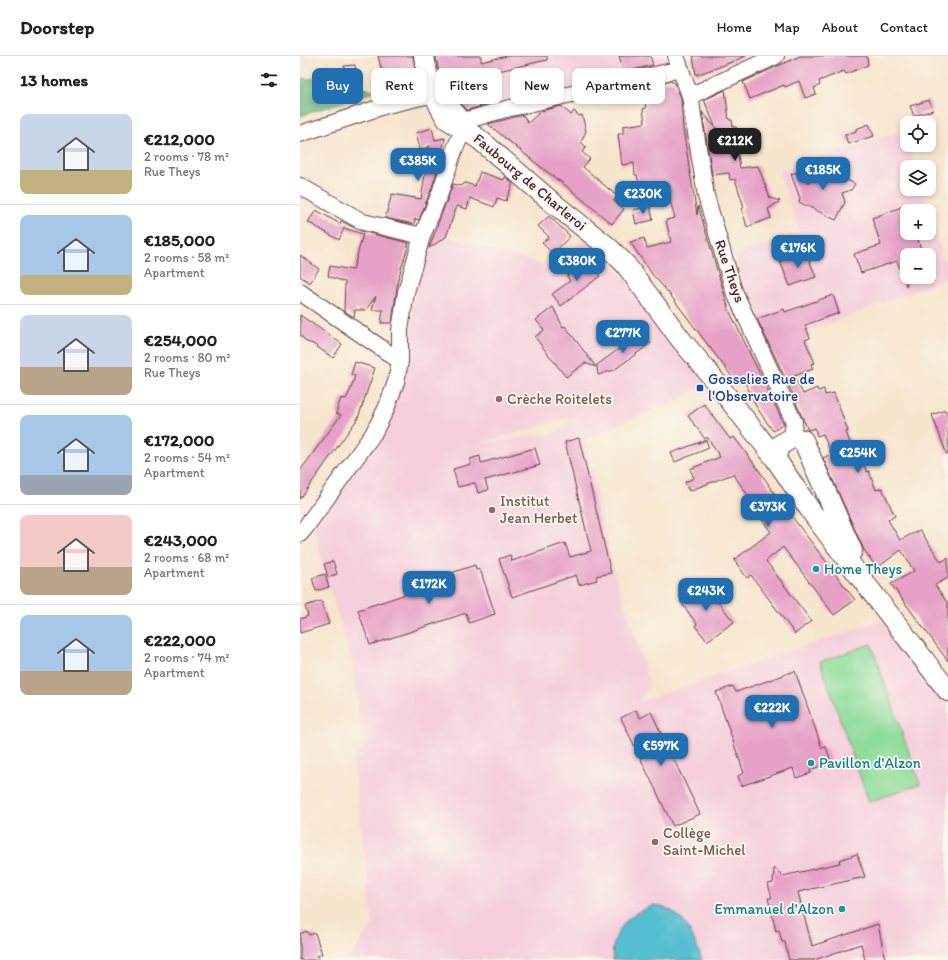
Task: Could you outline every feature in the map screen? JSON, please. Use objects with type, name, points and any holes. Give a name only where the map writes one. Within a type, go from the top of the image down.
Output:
[{"type":"main road","name":"Faubourg de Charleroi","points":[[424,56],[428,79],[435,95]]},
{"type":"main road","name":"Faubourg de Charleroi","points":[[440,104],[447,119],[464,125],[553,203],[608,247],[626,265],[682,341],[707,371],[778,447],[795,486],[851,565],[948,691]]},
{"type":"main road","points":[[778,447],[803,440],[851,550],[857,560],[948,678]]},
{"type":"main road","points":[[795,486],[806,488],[814,483],[819,475]]},
{"type":"street","points":[[690,96],[776,56]]},
{"type":"street","points":[[300,534],[373,434],[386,409],[396,382],[400,361],[400,330],[406,292],[422,236],[440,193],[452,152],[464,125],[502,110],[678,63]]},
{"type":"street","name":"Rue Theys","points":[[678,63],[690,96],[706,196],[734,291],[794,422],[778,447]]},
{"type":"street","points":[[300,134],[387,105],[435,95]]},
{"type":"street","points":[[300,186],[363,222],[422,236]]},
{"type":"street","points":[[300,292],[400,361]]},
{"type":"shaded area","points":[[502,56],[671,56],[677,70],[665,72],[665,68],[572,68],[572,91],[564,93],[564,68],[510,68],[510,103],[502,105],[502,68],[496,68],[494,58]]},
{"type":"shaded area","points":[[900,132],[900,152],[910,152],[913,160],[900,160],[900,196],[924,196],[927,204],[900,204],[900,240],[936,240],[936,235],[948,273],[948,278],[936,283],[936,248],[900,248],[900,284],[932,284],[791,338],[782,310],[756,320],[735,255],[800,232],[779,171]]},
{"type":"shaded area","name":"Collège Saint-Michel","points":[[435,234],[554,267],[586,237],[682,341],[714,379],[682,398],[584,439],[616,579],[650,684],[639,702],[892,617],[948,694],[948,960],[348,960],[373,923],[353,762],[363,747],[353,666],[320,554],[312,518],[402,385],[423,243]],"holes":[[[583,414],[552,433],[478,444]]]},
{"type":"green space","points":[[312,78],[312,104],[337,104],[300,116],[300,79]]},
{"type":"green space","points":[[363,88],[371,90],[371,93],[363,96]]},
{"type":"green space","points":[[871,644],[920,784],[869,802],[820,662]]},
{"type":"water","points":[[654,905],[673,912],[680,918],[691,932],[702,960],[613,960],[613,947],[621,927],[636,913]]},
{"type":"building","points":[[378,56],[413,56],[415,68],[381,68]]},
{"type":"building","points":[[436,56],[481,56],[481,62],[507,56],[547,56],[547,60],[502,70],[502,68],[438,68]]},
{"type":"building","points":[[619,56],[650,56],[653,65],[641,68],[623,68]]},
{"type":"building","points":[[693,56],[746,56],[696,75]]},
{"type":"building","points":[[800,56],[867,56],[868,65],[846,74],[844,71],[819,81],[820,85],[814,88],[816,94],[805,98],[799,81],[785,87],[784,85],[750,99],[743,82]]},
{"type":"building","points":[[355,65],[355,68],[344,68],[344,66]]},
{"type":"building","points":[[670,81],[675,83],[681,98],[683,129],[697,215],[698,206],[729,310],[784,424],[773,431],[757,408],[743,378],[737,382],[733,378],[668,292],[652,274],[630,242],[644,238],[647,248],[671,242],[666,220],[675,218],[668,194],[642,198],[637,175],[635,175],[634,163],[622,165],[618,134],[623,134],[623,126],[645,123],[643,109],[646,108],[645,104],[665,104],[665,82]]},
{"type":"building","points":[[725,90],[729,120],[732,120],[733,127],[736,127],[739,136],[736,137],[739,148],[737,149],[740,168],[758,166],[770,198],[780,201],[768,209],[771,218],[747,227],[742,209],[744,207],[735,179],[730,180],[729,173],[712,175],[702,112],[716,128],[704,100]]},
{"type":"building","points":[[929,100],[933,110],[914,116],[910,106]]},
{"type":"building","points":[[462,104],[485,105],[467,110]]},
{"type":"building","points":[[561,106],[571,115],[574,111],[579,116],[582,115],[586,131],[581,142],[586,147],[582,152],[590,159],[583,167],[617,196],[614,201],[624,209],[612,224],[488,124],[523,115],[528,123],[541,111]]},
{"type":"building","points":[[869,124],[874,136],[848,144],[845,135]]},
{"type":"building","points":[[432,128],[435,140],[445,138],[442,156],[419,220],[415,219],[414,224],[385,218],[392,194],[421,199],[430,146],[420,150],[416,133]]},
{"type":"building","points":[[818,165],[855,184],[851,190],[842,193],[845,202],[836,220],[799,202],[800,198],[791,174],[803,170],[808,184]]},
{"type":"building","points":[[480,172],[504,180],[505,177],[513,183],[506,201],[497,198],[494,207],[470,198],[467,209],[457,206],[446,237],[429,248],[453,184],[461,186],[465,183],[475,186]]},
{"type":"building","points":[[650,206],[653,220],[636,224],[633,210]]},
{"type":"building","points":[[900,208],[900,240],[918,240],[921,248],[900,248],[900,269],[897,261],[861,273],[854,254],[881,245],[872,218]]},
{"type":"building","points":[[316,210],[340,224],[341,221],[361,231],[409,243],[398,279],[392,323],[381,323],[383,310],[372,310],[376,296],[366,310],[355,310],[354,317],[344,311],[345,282],[328,276],[330,266],[353,270],[363,234],[344,228],[339,240],[308,222]]},
{"type":"building","points":[[549,216],[570,236],[553,254],[542,243],[549,237],[538,226]]},
{"type":"building","points":[[806,252],[816,277],[790,286],[780,261]]},
{"type":"building","points":[[300,255],[319,269],[310,283],[300,276]]},
{"type":"building","points":[[587,259],[600,276],[561,306],[552,294],[570,281],[567,276]]},
{"type":"building","points":[[833,295],[839,313],[805,325],[810,338],[805,340],[815,363],[811,364],[813,369],[794,376],[803,394],[817,388],[818,391],[824,389],[825,395],[834,393],[848,431],[846,432],[854,453],[858,451],[867,472],[869,471],[876,490],[882,488],[895,516],[888,520],[900,540],[920,530],[941,562],[948,558],[948,578],[935,585],[948,604],[948,661],[891,584],[914,571],[901,550],[877,568],[864,550],[823,458],[831,454],[823,434],[817,436],[815,428],[808,430],[797,403],[757,319],[784,309],[785,312]]},
{"type":"building","points":[[553,307],[563,327],[565,326],[596,367],[585,363],[566,377],[535,337],[544,330],[536,320]]},
{"type":"building","points":[[300,315],[342,344],[333,358],[313,344],[307,342],[300,335]]},
{"type":"building","points":[[642,332],[651,343],[614,370],[598,375],[597,365]]},
{"type":"building","points":[[355,362],[375,368],[358,418],[300,499],[300,471],[341,415],[336,413],[341,398],[346,399],[350,391],[355,376],[351,375]]},
{"type":"building","points":[[704,404],[730,439],[734,437],[768,485],[855,600],[834,615],[783,547],[766,561],[811,621],[795,634],[751,575],[747,578],[734,560],[771,532],[758,514],[760,512],[733,474],[689,491],[685,482],[694,478],[690,469],[720,457],[707,437],[705,439],[688,416]]},
{"type":"building","points":[[945,410],[948,418],[947,455],[932,415]]},
{"type":"building","points":[[579,438],[611,573],[596,576],[597,580],[579,585],[576,575],[512,597],[499,559],[510,555],[512,561],[565,543],[570,557],[591,551],[565,442]]},
{"type":"building","points":[[706,440],[709,448],[675,462],[671,453]]},
{"type":"building","points":[[535,448],[540,465],[485,480],[488,490],[478,493],[475,483],[458,487],[453,469],[471,464],[470,459],[480,456],[481,463]]},
{"type":"building","points":[[333,561],[337,574],[328,577],[324,564]]},
{"type":"building","points":[[475,565],[476,570],[480,569],[495,614],[469,623],[466,613],[370,645],[358,610],[409,593],[406,588]]},
{"type":"building","points":[[325,574],[329,587],[316,591],[312,578]]},
{"type":"building","points":[[703,583],[734,622],[707,641],[695,626],[697,624],[680,601]]},
{"type":"building","points":[[321,601],[329,624],[300,633],[300,619],[308,616],[305,606]]},
{"type":"building","points":[[795,671],[822,748],[826,747],[831,762],[810,770],[811,773],[796,778],[793,768],[741,786],[738,776],[744,773],[716,692],[733,686],[736,692]]},
{"type":"building","points":[[636,710],[640,718],[651,712],[700,814],[673,826],[621,718]]},
{"type":"building","points":[[857,854],[865,877],[798,892],[812,946],[878,924],[885,960],[865,960],[861,944],[814,960],[789,960],[785,942],[782,942],[779,930],[776,931],[768,898],[772,898],[768,884],[773,883],[774,868],[783,876],[840,863],[839,860]]},
{"type":"building","points":[[307,931],[309,935],[315,933],[322,954],[317,956],[319,960],[300,960],[300,934]]},
{"type":"place","name":"Gosselies Rue de l'Observatoire","points":[[700,388]]},
{"type":"place","name":"Crèche Roitelets","points":[[499,399]]},
{"type":"place","name":"Institut Jean Herbet","points":[[492,510]]},
{"type":"place","name":"Home Theys","points":[[816,569]]},
{"type":"place","name":"Pavillon d'Alzon","points":[[811,763]]},
{"type":"place","name":"Collège Saint-Michel","points":[[655,842]]},
{"type":"place","name":"Emmanuel d'Alzon","points":[[842,909]]}]
